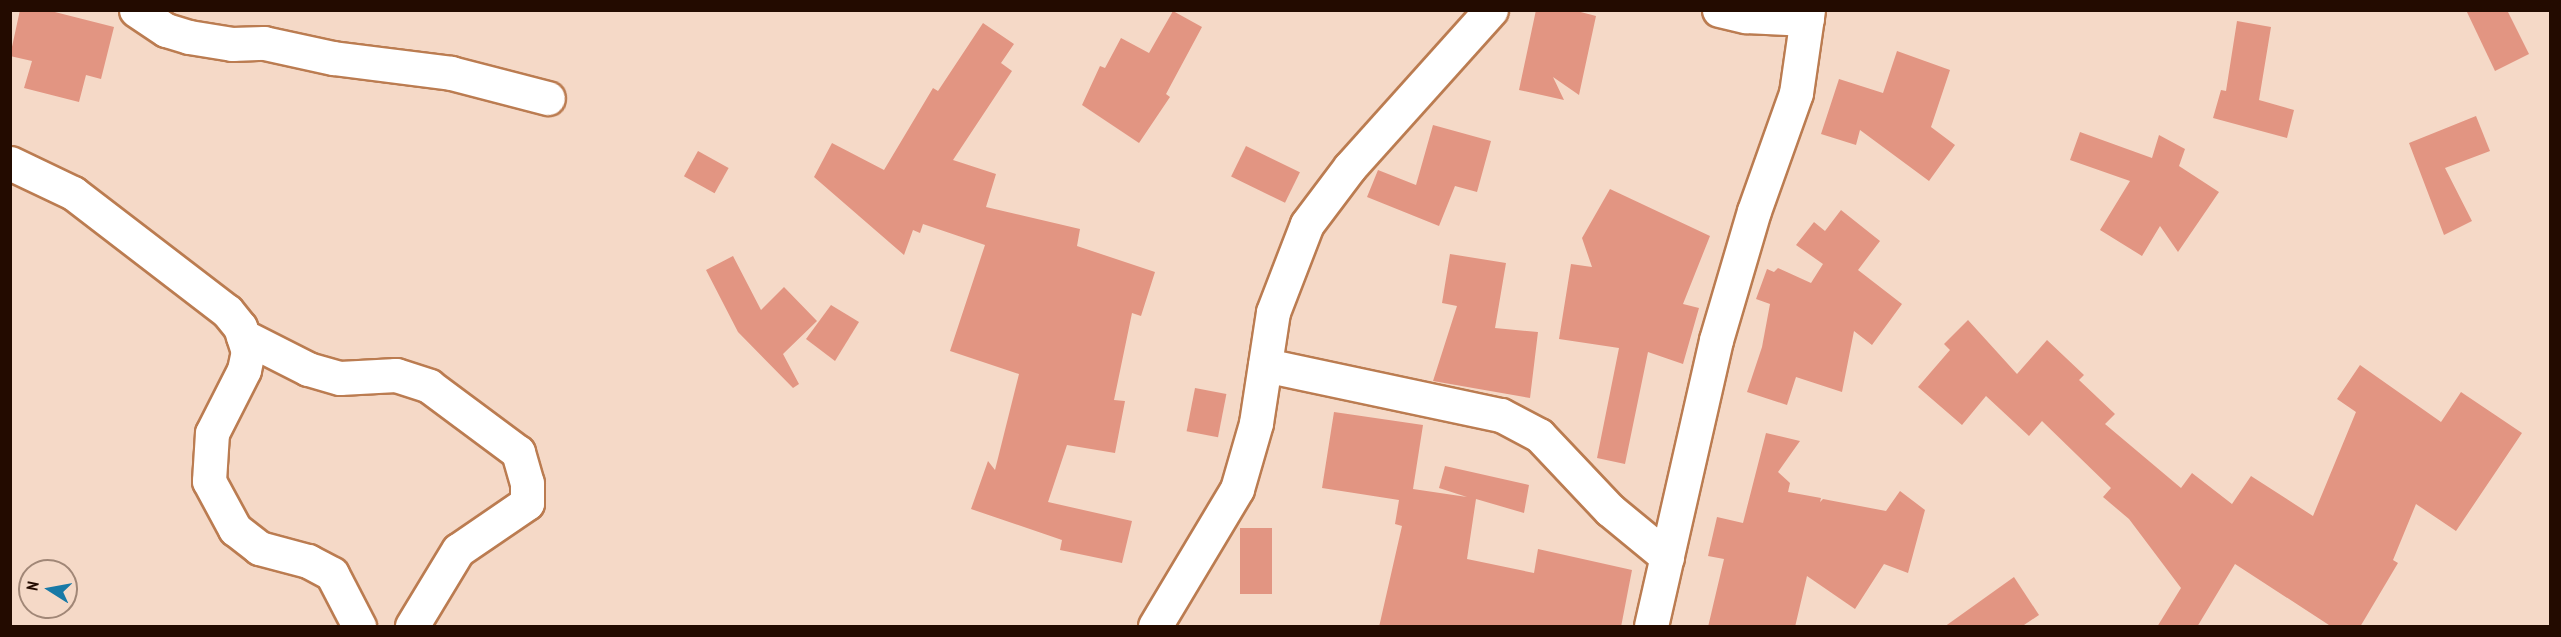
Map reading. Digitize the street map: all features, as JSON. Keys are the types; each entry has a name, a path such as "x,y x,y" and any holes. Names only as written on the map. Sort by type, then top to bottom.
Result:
{"street":[{"path":"136,10 166,30 189,37 232,44 264,43 333,58 451,73 548,98"},
{"path":"1155,627 1237,489 1256,423 1273,312 1307,224 1350,167 1491,10"},
{"path":"1651,627 1716,340 1754,211 1796,93 1807,15 1746,16 1719,10"},
{"path":"10,163 73,193 227,311 243,336 248,351 244,370 212,433 209,481 235,529 259,548 308,561 332,574 359,627"},
{"path":"243,336 278,356 329,375 396,375 429,386 518,452 527,483 527,503 458,550 412,627"},
{"path":"1265,365 1501,416 1539,435 1610,510 1667,557"}],"building":[{"path":"20,10 47,10 114,27 101,79 86,75 79,102 24,88 32,61 10,56"},
{"path":"1536,10 1573,10 1596,16 1579,95 1553,77 1564,100 1519,90"},
{"path":"2466,10 2507,10 2529,54 2495,71"},
{"path":"1173,11 1202,27 1166,94 1170,97 1139,143 1082,105 1100,66 1105,68 1121,38 1149,53"},
{"path":"2237,21 2271,27 2259,100 2294,110 2287,138 2213,118 2221,90 2226,91"},
{"path":"983,23 1014,44 1001,63 1012,71 953,160 996,174 986,207 1080,229 1077,246 1155,272 1141,316 1132,313 1114,400 1125,401 1115,453 1067,445 1048,502 1132,521 1122,563 1060,550 1062,540 971,509 988,461 995,470 1019,374 950,351 985,245 923,224 920,233 913,230 904,255 814,177 832,143 884,170 933,88 938,91"},
{"path":"1897,51 1950,70 1931,127 1955,145 1929,181 1860,130 1856,145 1821,134 1839,79 1883,93"},
{"path":"2476,116 2490,151 2445,168 2472,221 2444,235 2409,143"},
{"path":"1433,125 1491,141 1477,192 1455,186 1439,226 1367,197 1378,170 1416,185"},
{"path":"2080,132 2152,158 2159,135 2185,149 2179,166 2219,192 2178,252 2160,226 2142,256 2100,230 2130,181 2070,160"},
{"path":"1246,146 1300,172 1285,203 1231,177"},
{"path":"698,151 729,168 715,193 684,176"},
{"path":"1610,189 1710,236 1683,304 1699,308 1683,364 1648,352 1625,464 1597,458 1619,348 1559,339 1571,264 1592,267 1582,238"},
{"path":"1841,210 1880,241 1858,270 1902,304 1872,345 1854,331 1842,392 1796,377 1787,405 1747,392 1762,347 1770,304 1756,299 1767,269 1774,272 1778,268 1811,283 1823,264 1796,245 1814,222 1825,231"},
{"path":"1450,254 1506,263 1495,328 1538,332 1530,398 1433,381 1457,306 1442,303"},
{"path":"733,256 761,310 784,287 817,321 783,354 799,384 793,388 738,332 706,270"},
{"path":"831,305 859,322 835,361 806,339"},
{"path":"1968,320 2017,374 2047,340 2084,375 2079,380 2115,414 2105,424 2181,488 2192,473 2232,504 2251,476 2313,516 2356,412 2337,399 2360,365 2441,422 2461,392 2522,433 2456,531 2416,504 2393,560 2398,563 2360,627 2332,627 2235,564 2197,627 2157,627 2181,588 2129,519 2103,497 2111,488 2042,421 2029,436 1986,396 1962,425 1918,387 1950,350 1944,344"},
{"path":"1195,388 1226,394 1218,437 1187,431"},
{"path":"1334,412 1423,425 1413,489 1467,497 1439,488 1445,466 1529,485 1524,513 1476,499 1467,559 1534,573 1538,549 1632,570 1621,627 1379,627 1402,526 1395,524 1399,500 1322,488"},
{"path":"1766,433 1800,441 1778,472 1790,483 1788,492 1821,498 1820,502 1823,499 1886,511 1900,491 1925,510 1908,573 1884,564 1855,609 1807,576 1795,627 1708,627 1724,559 1708,556 1717,517 1743,523"},
{"path":"1240,528 1272,528 1272,594 1240,594"},
{"path":"2014,577 2039,615 2021,627 1944,627"}]}
